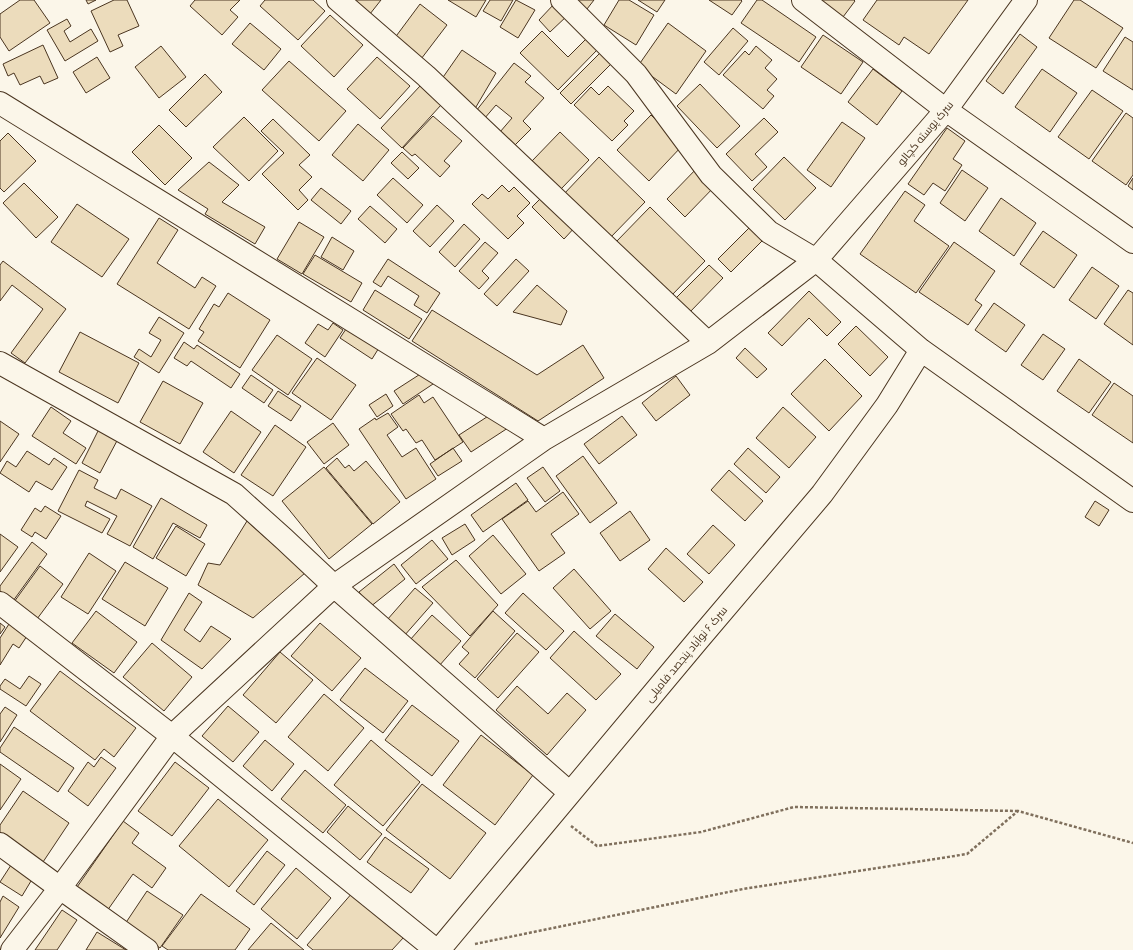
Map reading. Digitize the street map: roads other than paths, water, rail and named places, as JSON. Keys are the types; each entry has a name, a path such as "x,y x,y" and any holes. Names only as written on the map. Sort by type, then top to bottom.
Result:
{"street":[{"path":"338,0 426,76 708,343"},
{"path":"562,0 636,74 711,175 769,232 816,260 921,350 1133,501"},
{"path":"803,0 946,110 1133,242"},
{"name":"سرک پوسته کچالو","path":"12,950 60,888 172,736 334,586 544,439 708,343 816,260 946,110 1026,0"},
{"path":"0,102 544,439"},
{"name":"سرک ۶ نوآباد پنجصد فامیلی","path":"438,950 822,494 886,405 921,350"},
{"path":"0,363 234,494 284,538 334,586 570,793"},
{"path":"0,603 172,736 438,950"},
{"path":"0,844 147,950"}]}
